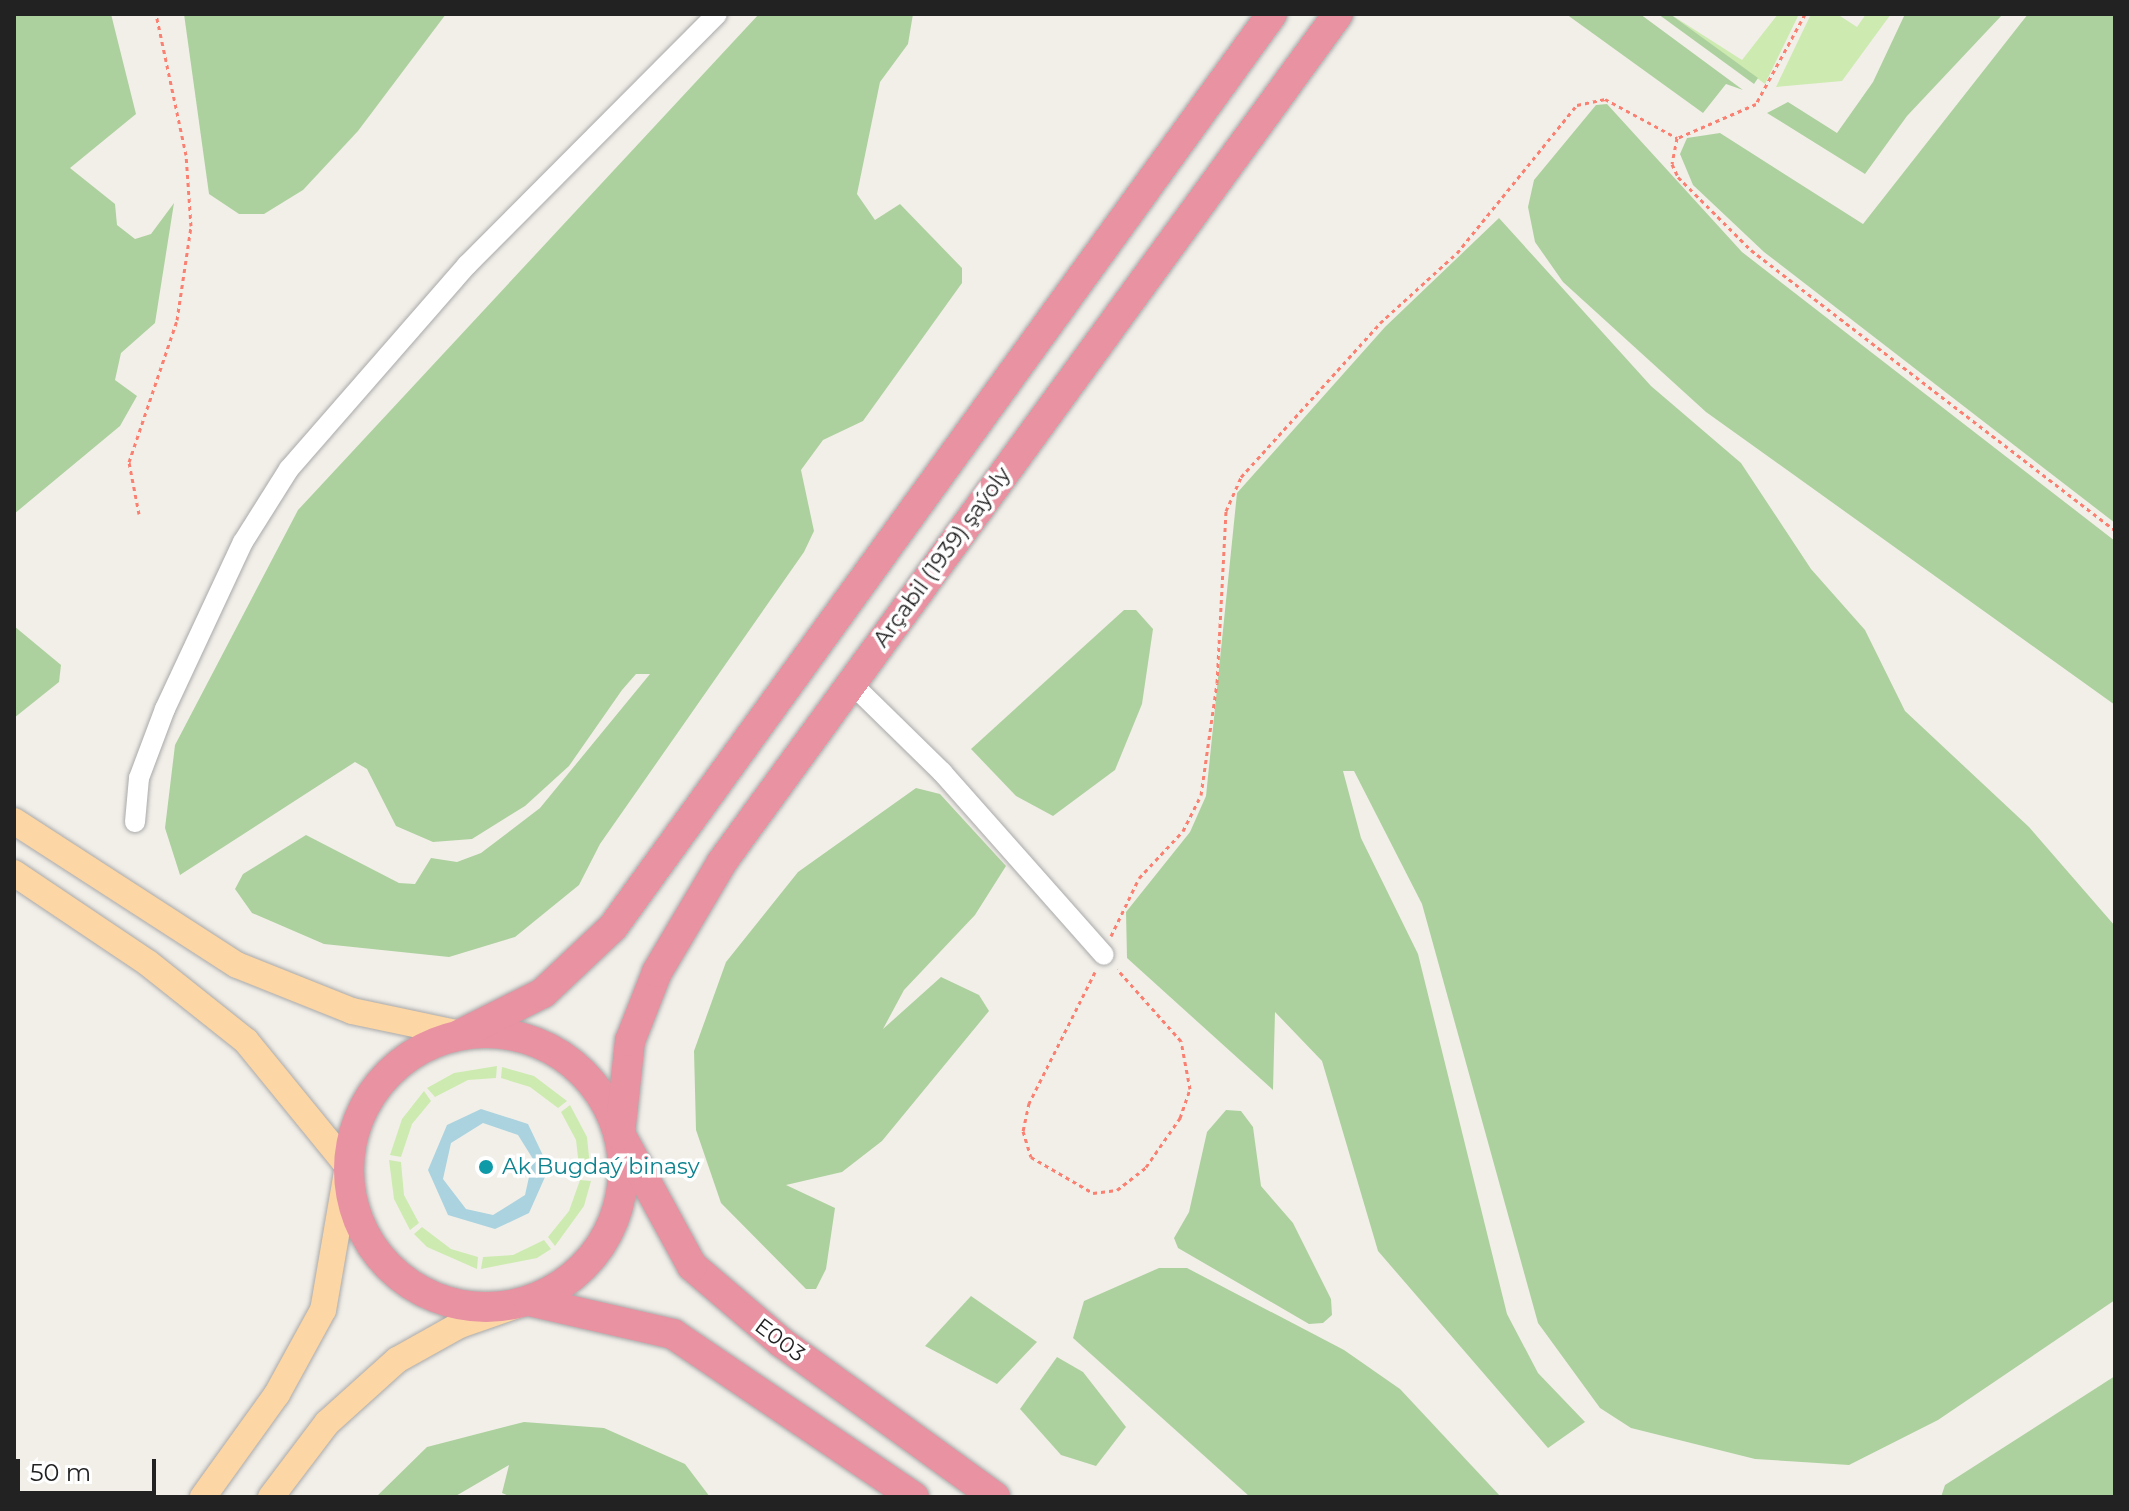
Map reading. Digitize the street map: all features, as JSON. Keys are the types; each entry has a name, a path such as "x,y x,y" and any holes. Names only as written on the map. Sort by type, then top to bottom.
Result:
{"highway":[{"path":"461,1034 502,1033 542,1043 585,1075 620,1134 624,1176 603,1241 566,1283 529,1301 485,1308 442,1301 403,1281 373,1249 354,1210 348,1166 354,1129 394,1067 543,993 613,927 1272,14"},
{"name":"Arçabil (1939) şaýoly","path":"620,1134 630,1041 657,972 722,862 1338,14"},
{"name":"E003","path":"620,1134 663,1224 708,1284 995,1497"},
{"path":"529,1301 625,1318 699,1347 914,1497"}],"main road":[{"path":"14,821 237,965 352,1011 461,1034"},
{"path":"14,873 148,963 246,1041 348,1166 323,1310 277,1394 203,1497"},
{"path":"271,1497 327,1423 397,1360 460,1325 529,1301"}],"lane":[{"path":"135,822 139,778 165,709 243,542 289,469 467,265 717,14"},
{"path":"850,682 942,772 1104,955"}],"path":[{"path":"139,514 129,462 177,320 191,226 186,155 156,14"},
{"path":"1677,138 1756,104 1805,14"},
{"path":"1104,955 1181,1041 1190,1089 1180,1118 1146,1167 1117,1190 1093,1193 1031,1157 1023,1131 1029,1103 1139,878 1183,831 1201,795 1217,683 1226,511 1241,477 1380,323 1457,253 1577,105 1605,99 1677,138"},
{"path":"1677,138 1672,164 1678,177 1751,250 2115,530"}],"green space":[{"path":"14,14 111,14 136,114 70,168 115,204 117,225 135,239 151,234 174,203 155,323 121,353 115,380 137,396 120,426 14,514"},
{"path":"184,14 446,14 358,131 303,190 264,214 239,214 209,194"},
{"path":"759,14 913,14 908,44 880,82 857,194 875,220 900,204 962,268 962,283 863,421 823,440 801,470 814,531 804,552 600,844 579,885 515,937 449,957 324,944 252,913 235,889 243,874 306,835 399,883 415,884 431,858 457,862 481,853 540,808 650,674 636,674 569,766 525,806 472,839 433,842 396,826 367,769 355,762 180,875 165,828 175,745 298,510"},
{"path":"1566,14 1640,14 1743,90 1726,84 1703,113"},
{"path":"1658,14 1670,14 1758,78 1754,84"},
{"path":"1670,14 1742,60 1778,14 1799,14 1765,84"},
{"path":"1811,14 1837,14 1857,27 1866,14 1891,14 1842,81 1776,87"},
{"path":"1905,14 2003,14 1907,116 1865,174 1767,113 1788,102 1837,133 1873,82"},
{"path":"2028,14 2115,14 2115,523 1764,252 1693,185 1680,154 1687,138 1720,133 1863,224"},
{"path":"1607,104 1742,252 2115,541 2115,705 1706,412 1563,282 1535,242 1528,207 1534,180 1596,105"},
{"path":"1499,218 1651,386 1741,463 1811,569 1865,630 1905,711 2029,827 2115,926 2115,1300 1938,1420 1849,1465 1755,1459 1631,1428 1600,1408 1538,1323 1422,904 1354,771 1343,771 1361,838 1418,954 1507,1314 1538,1373 1585,1422 1548,1448 1378,1251 1322,1061 1275,1012 1273,1090 1127,958 1126,912 1190,832 1206,796 1237,493 1385,327"},
{"path":"1124,610 1136,610 1153,629 1142,704 1115,770 1053,816 1016,796 971,749"},
{"path":"14,626 61,665 59,682 14,718"},
{"path":"916,788 940,794 1006,866 975,915 904,990 883,1029 941,977 979,995 989,1011 882,1141 842,1172 786,1185 835,1208 826,1269 816,1289 806,1289 721,1203 696,1130 694,1051 726,962 798,872"},
{"path":"497,1066 496,1078 468,1080 435,1097 427,1088 454,1073"},
{"path":"502,1067 534,1076 567,1101 558,1108 530,1087 501,1078"},
{"path":"424,1091 431,1101 412,1124 401,1157 390,1155 402,1119"},
{"path":"570,1105 587,1137 591,1176 580,1175 576,1140 561,1112"},
{"path":"1226,1110 1241,1111 1253,1127 1261,1186 1293,1223 1331,1299 1332,1315 1323,1323 1309,1324 1178,1248 1174,1238 1189,1212 1207,1132"},
{"path":"389,1160 401,1162 404,1195 419,1223 410,1230 394,1199"},
{"path":"580,1180 591,1181 584,1206 555,1246 548,1237 569,1211"},
{"path":"422,1227 451,1249 478,1257 477,1269 427,1247 414,1234"},
{"path":"544,1240 551,1249 537,1258 481,1269 483,1257 513,1255"},
{"path":"1159,1268 1187,1268 1344,1350 1400,1389 1501,1497 1250,1497 1073,1338 1084,1301"},
{"path":"971,1296 1037,1342 997,1384 925,1346"},
{"path":"1057,1357 1083,1372 1126,1427 1096,1466 1061,1455 1020,1409"},
{"path":"2115,1376 2115,1497 1941,1497 1945,1485"},
{"path":"524,1422 604,1428 685,1464 710,1497 511,1497 502,1493 509,1465 454,1497 376,1497 427,1447"}],"water":[{"path":"481,1109 528,1124 549,1168 529,1213 495,1229 448,1215 428,1170 447,1125","holes":["483,1123 518,1135 533,1159 525,1195 493,1215 466,1209 443,1179 451,1143"]}],"place":[{"name":"Ak Bugdaý binasy","path":"486,1167"}]}
